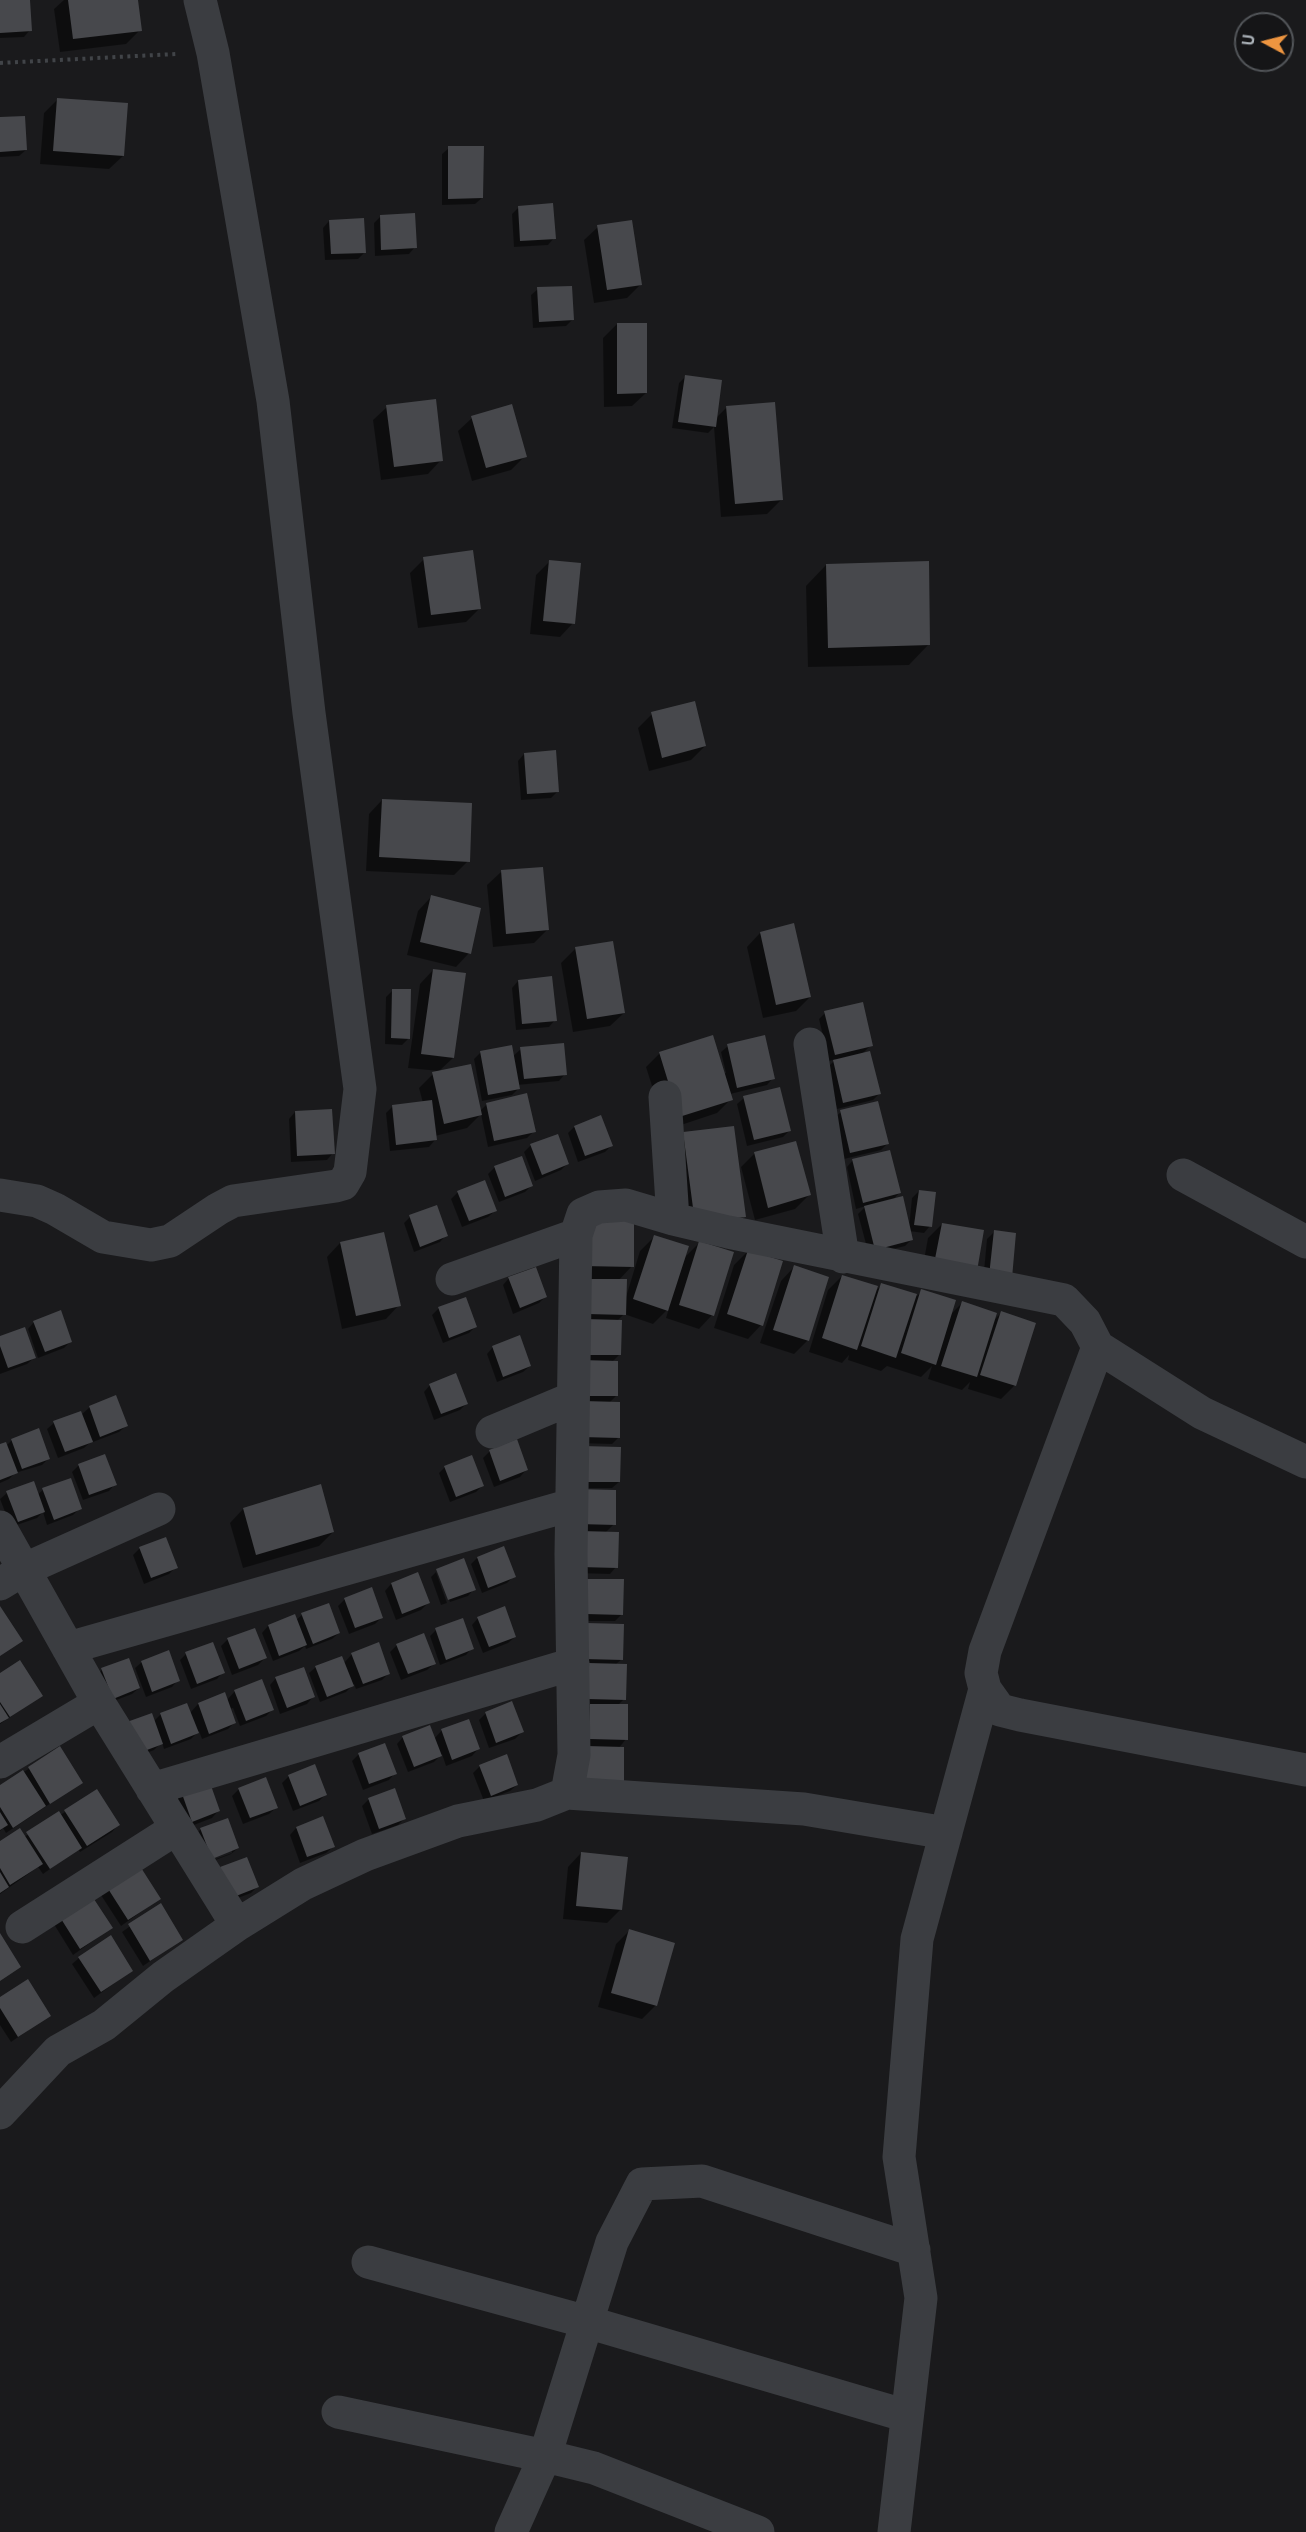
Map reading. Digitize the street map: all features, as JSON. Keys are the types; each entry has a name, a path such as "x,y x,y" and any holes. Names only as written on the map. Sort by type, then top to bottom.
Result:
{"street":[{"path":"0,1195 37,1201 104,1237 151,1245 170,1241 233,1201 336,1186 343,1184 350,1172 360,1089 309,713 273,401 213,53 200,0"},
{"path":"810,1044 843,1257"},
{"path":"665,1097 673,1220"},
{"path":"1183,1175 1306,1242"},
{"path":"567,1793 574,1755 571,1505 576,1234 582,1214 599,1207 626,1205 673,1220 843,1257 1064,1300 1085,1322 1098,1347 1202,1413 1306,1462"},
{"path":"452,1279 576,1234"},
{"path":"1098,1347 985,1651 981,1672 985,1689 1000,1710 1010,1713 1306,1770"},
{"path":"492,1432 573,1398"},
{"path":"68,1648 571,1505"},
{"path":"12,1577 159,1509"},
{"path":"0,1527 12,1577 68,1648 99,1703 237,1925"},
{"path":"152,1789 573,1664"},
{"path":"894,2532 921,2298 899,2157 917,1940 985,1689"},
{"path":"0,1762 99,1703"},
{"path":"0,2113 58,2051 104,2025 163,1977 237,1925 303,1884 365,1855 458,1821 537,1805 567,1793 804,1809 946,1833"},
{"path":"22,1927 177,1828"},
{"path":"511,2532 545,2456 612,2242 642,2184 702,2181 914,2250"},
{"path":"368,2262 587,2322 907,2416"},
{"path":"338,2412 594,2468 758,2532"}],"path":[{"path":"0,63 213,53"}],"building":[{"path":"0,0 30,0 32,31 0,33"},
{"path":"68,0 138,0 142,31 73,39"},
{"path":"57,98 128,103 124,156 53,151"},
{"path":"25,116 27,150 0,152 0,117"},
{"path":"448,146 484,146 483,198 448,199"},
{"path":"553,203 556,239 520,241 518,206"},
{"path":"415,213 417,248 381,250 380,215"},
{"path":"364,218 366,253 331,254 329,220"},
{"path":"632,220 642,285 607,290 597,225"},
{"path":"572,286 574,320 539,322 537,287"},
{"path":"617,323 647,323 647,393 617,394"},
{"path":"685,375 722,380 716,427 678,422"},
{"path":"436,399 443,461 394,467 386,405"},
{"path":"775,402 783,500 735,504 726,406"},
{"path":"512,404 527,457 486,468 471,416"},
{"path":"473,550 481,609 431,615 423,557"},
{"path":"549,560 581,563 575,624 543,621"},
{"path":"929,561 930,645 828,648 826,564"},
{"path":"695,701 706,746 662,758 651,712"},
{"path":"556,750 559,792 527,794 524,753"},
{"path":"382,799 472,803 470,862 379,857"},
{"path":"543,867 549,930 506,934 501,870"},
{"path":"431,895 481,908 471,954 420,942"},
{"path":"794,923 811,997 776,1005 760,932"},
{"path":"613,941 625,1013 587,1019 575,947"},
{"path":"433,969 466,973 454,1058 421,1054"},
{"path":"552,976 557,1021 522,1024 518,980"},
{"path":"392,989 411,989 410,1039 391,1038"},
{"path":"863,1002 873,1046 835,1055 824,1011"},
{"path":"713,1035 733,1100 679,1117 659,1052"},
{"path":"765,1035 775,1079 737,1088 727,1044"},
{"path":"564,1043 567,1075 524,1079 520,1047"},
{"path":"512,1045 520,1089 488,1095 480,1051"},
{"path":"870,1051 881,1094 843,1103 833,1060"},
{"path":"471,1064 482,1115 444,1124 432,1072"},
{"path":"780,1087 791,1131 754,1140 743,1096"},
{"path":"527,1093 536,1132 494,1141 486,1103"},
{"path":"432,1100 437,1140 396,1145 392,1105"},
{"path":"878,1101 889,1144 850,1153 840,1110"},
{"path":"332,1109 335,1154 297,1156 295,1111"},
{"path":"601,1115 613,1146 585,1156 574,1126"},
{"path":"734,1126 746,1217 695,1223 683,1132"},
{"path":"558,1134 569,1164 542,1175 530,1144"},
{"path":"796,1141 811,1195 768,1208 754,1152"},
{"path":"890,1150 901,1193 863,1203 852,1159"},
{"path":"522,1156 533,1186 505,1197 494,1166"},
{"path":"485,1180 497,1211 469,1221 457,1191"},
{"path":"919,1190 936,1192 932,1227 914,1225"},
{"path":"903,1196 913,1240 875,1250 864,1206"},
{"path":"437,1205 448,1236 420,1247 409,1215"},
{"path":"584,1221 634,1221 634,1267 583,1266"},
{"path":"942,1223 984,1230 976,1277 933,1269"},
{"path":"994,1230 1016,1233 1012,1278 989,1276"},
{"path":"384,1232 401,1306 356,1316 340,1242"},
{"path":"654,1235 689,1246 668,1311 633,1299"},
{"path":"699,1241 734,1252 714,1316 679,1305"},
{"path":"748,1250 783,1261 763,1326 727,1314"},
{"path":"794,1265 829,1277 809,1341 773,1330"},
{"path":"536,1267 547,1297 520,1308 508,1277"},
{"path":"842,1275 878,1286 857,1350 822,1338"},
{"path":"588,1279 627,1279 626,1315 588,1314"},
{"path":"881,1283 917,1294 896,1358 861,1346"},
{"path":"921,1289 956,1300 936,1365 901,1353"},
{"path":"466,1297 477,1327 449,1338 438,1307"},
{"path":"962,1301 997,1313 977,1377 941,1366"},
{"path":"61,1310 72,1342 45,1352 33,1321"},
{"path":"1001,1311 1036,1323 1016,1386 980,1375"},
{"path":"584,1319 622,1320 621,1355 583,1355"},
{"path":"25,1327 36,1358 8,1368 0,1346 0,1336"},
{"path":"520,1335 531,1366 503,1377 492,1346"},
{"path":"580,1360 618,1361 618,1396 580,1396"},
{"path":"456,1373 468,1404 441,1414 429,1384"},
{"path":"116,1395 128,1426 100,1437 89,1406"},
{"path":"583,1401 620,1402 620,1438 582,1437"},
{"path":"81,1411 93,1442 65,1452 53,1421"},
{"path":"39,1428 50,1459 22,1469 11,1439"},
{"path":"517,1439 528,1470 500,1481 489,1450"},
{"path":"6,1442 18,1473 0,1480 0,1444"},
{"path":"582,1446 621,1447 620,1482 582,1482"},
{"path":"105,1454 117,1485 89,1495 78,1464"},
{"path":"472,1455 484,1486 456,1497 444,1466"},
{"path":"71,1478 82,1509 54,1520 42,1488"},
{"path":"34,1481 45,1512 18,1522 6,1491"},
{"path":"321,1484 334,1532 256,1555 243,1508"},
{"path":"578,1489 616,1490 616,1525 578,1524"},
{"path":"580,1531 619,1532 618,1568 580,1567"},
{"path":"166,1537 178,1568 151,1578 139,1547"},
{"path":"504,1546 516,1577 488,1588 477,1557"},
{"path":"464,1558 476,1590 448,1600 436,1569"},
{"path":"418,1572 430,1603 402,1614 391,1583"},
{"path":"586,1579 624,1579 623,1615 586,1614"},
{"path":"372,1587 383,1618 355,1628 344,1598"},
{"path":"329,1603 340,1633 313,1644 301,1613"},
{"path":"0,1606 23,1641 0,1656"},
{"path":"505,1606 516,1637 489,1647 477,1617"},
{"path":"295,1614 307,1645 279,1656 268,1625"},
{"path":"463,1618 474,1649 446,1660 435,1628"},
{"path":"586,1623 624,1624 623,1660 585,1659"},
{"path":"255,1628 267,1658 239,1669 227,1638"},
{"path":"424,1633 436,1664 408,1674 396,1644"},
{"path":"213,1642 225,1673 197,1684 185,1652"},
{"path":"379,1642 390,1674 363,1684 351,1653"},
{"path":"169,1650 180,1681 152,1692 141,1661"},
{"path":"342,1656 354,1686 327,1697 315,1666"},
{"path":"129,1658 140,1688 113,1699 101,1668"},
{"path":"20,1660 43,1696 10,1717 0,1702 0,1673"},
{"path":"588,1663 627,1664 626,1700 588,1699"},
{"path":"304,1667 315,1697 287,1708 275,1677"},
{"path":"262,1679 274,1710 246,1721 234,1690"},
{"path":"225,1692 236,1723 209,1734 198,1703"},
{"path":"512,1701 524,1732 496,1743 485,1712"},
{"path":"187,1703 199,1733 171,1744 160,1713"},
{"path":"0,1704 9,1718 0,1723"},
{"path":"590,1704 628,1704 628,1740 590,1739"},
{"path":"152,1713 163,1744 136,1754 124,1723"},
{"path":"469,1719 480,1749 452,1760 441,1729"},
{"path":"430,1725 442,1756 414,1767 402,1736"},
{"path":"385,1743 397,1774 369,1784 358,1753"},
{"path":"60,1746 83,1783 50,1804 28,1767"},
{"path":"586,1746 624,1747 624,1783 586,1782"},
{"path":"507,1754 518,1785 491,1796 479,1765"},
{"path":"315,1764 327,1795 300,1806 288,1775"},
{"path":"23,1770 46,1806 13,1828 0,1807 0,1785"},
{"path":"266,1777 278,1808 250,1818 238,1788"},
{"path":"209,1780 220,1811 192,1822 181,1791"},
{"path":"395,1788 406,1819 379,1829 368,1798"},
{"path":"97,1789 120,1825 87,1846 64,1810"},
{"path":"59,1811 82,1848 50,1869 26,1832"},
{"path":"0,1812 8,1825 0,1830"},
{"path":"323,1816 335,1847 307,1857 296,1827"},
{"path":"228,1818 239,1848 212,1859 200,1828"},
{"path":"20,1828 43,1864 10,1885 0,1868 0,1841"},
{"path":"581,1852 628,1857 622,1910 576,1906"},
{"path":"247,1857 259,1887 231,1898 220,1867"},
{"path":"138,1863 161,1899 128,1920 105,1884"},
{"path":"0,1872 9,1887 0,1893"},
{"path":"90,1893 113,1928 80,1949 58,1914"},
{"path":"161,1903 183,1940 150,1961 128,1924"},
{"path":"629,1929 675,1943 657,2006 611,1993"},
{"path":"0,1933 21,1967 0,1981"},
{"path":"111,1935 133,1971 101,1992 78,1957"},
{"path":"28,1979 51,2016 18,2037 0,2008 0,1997"}]}
